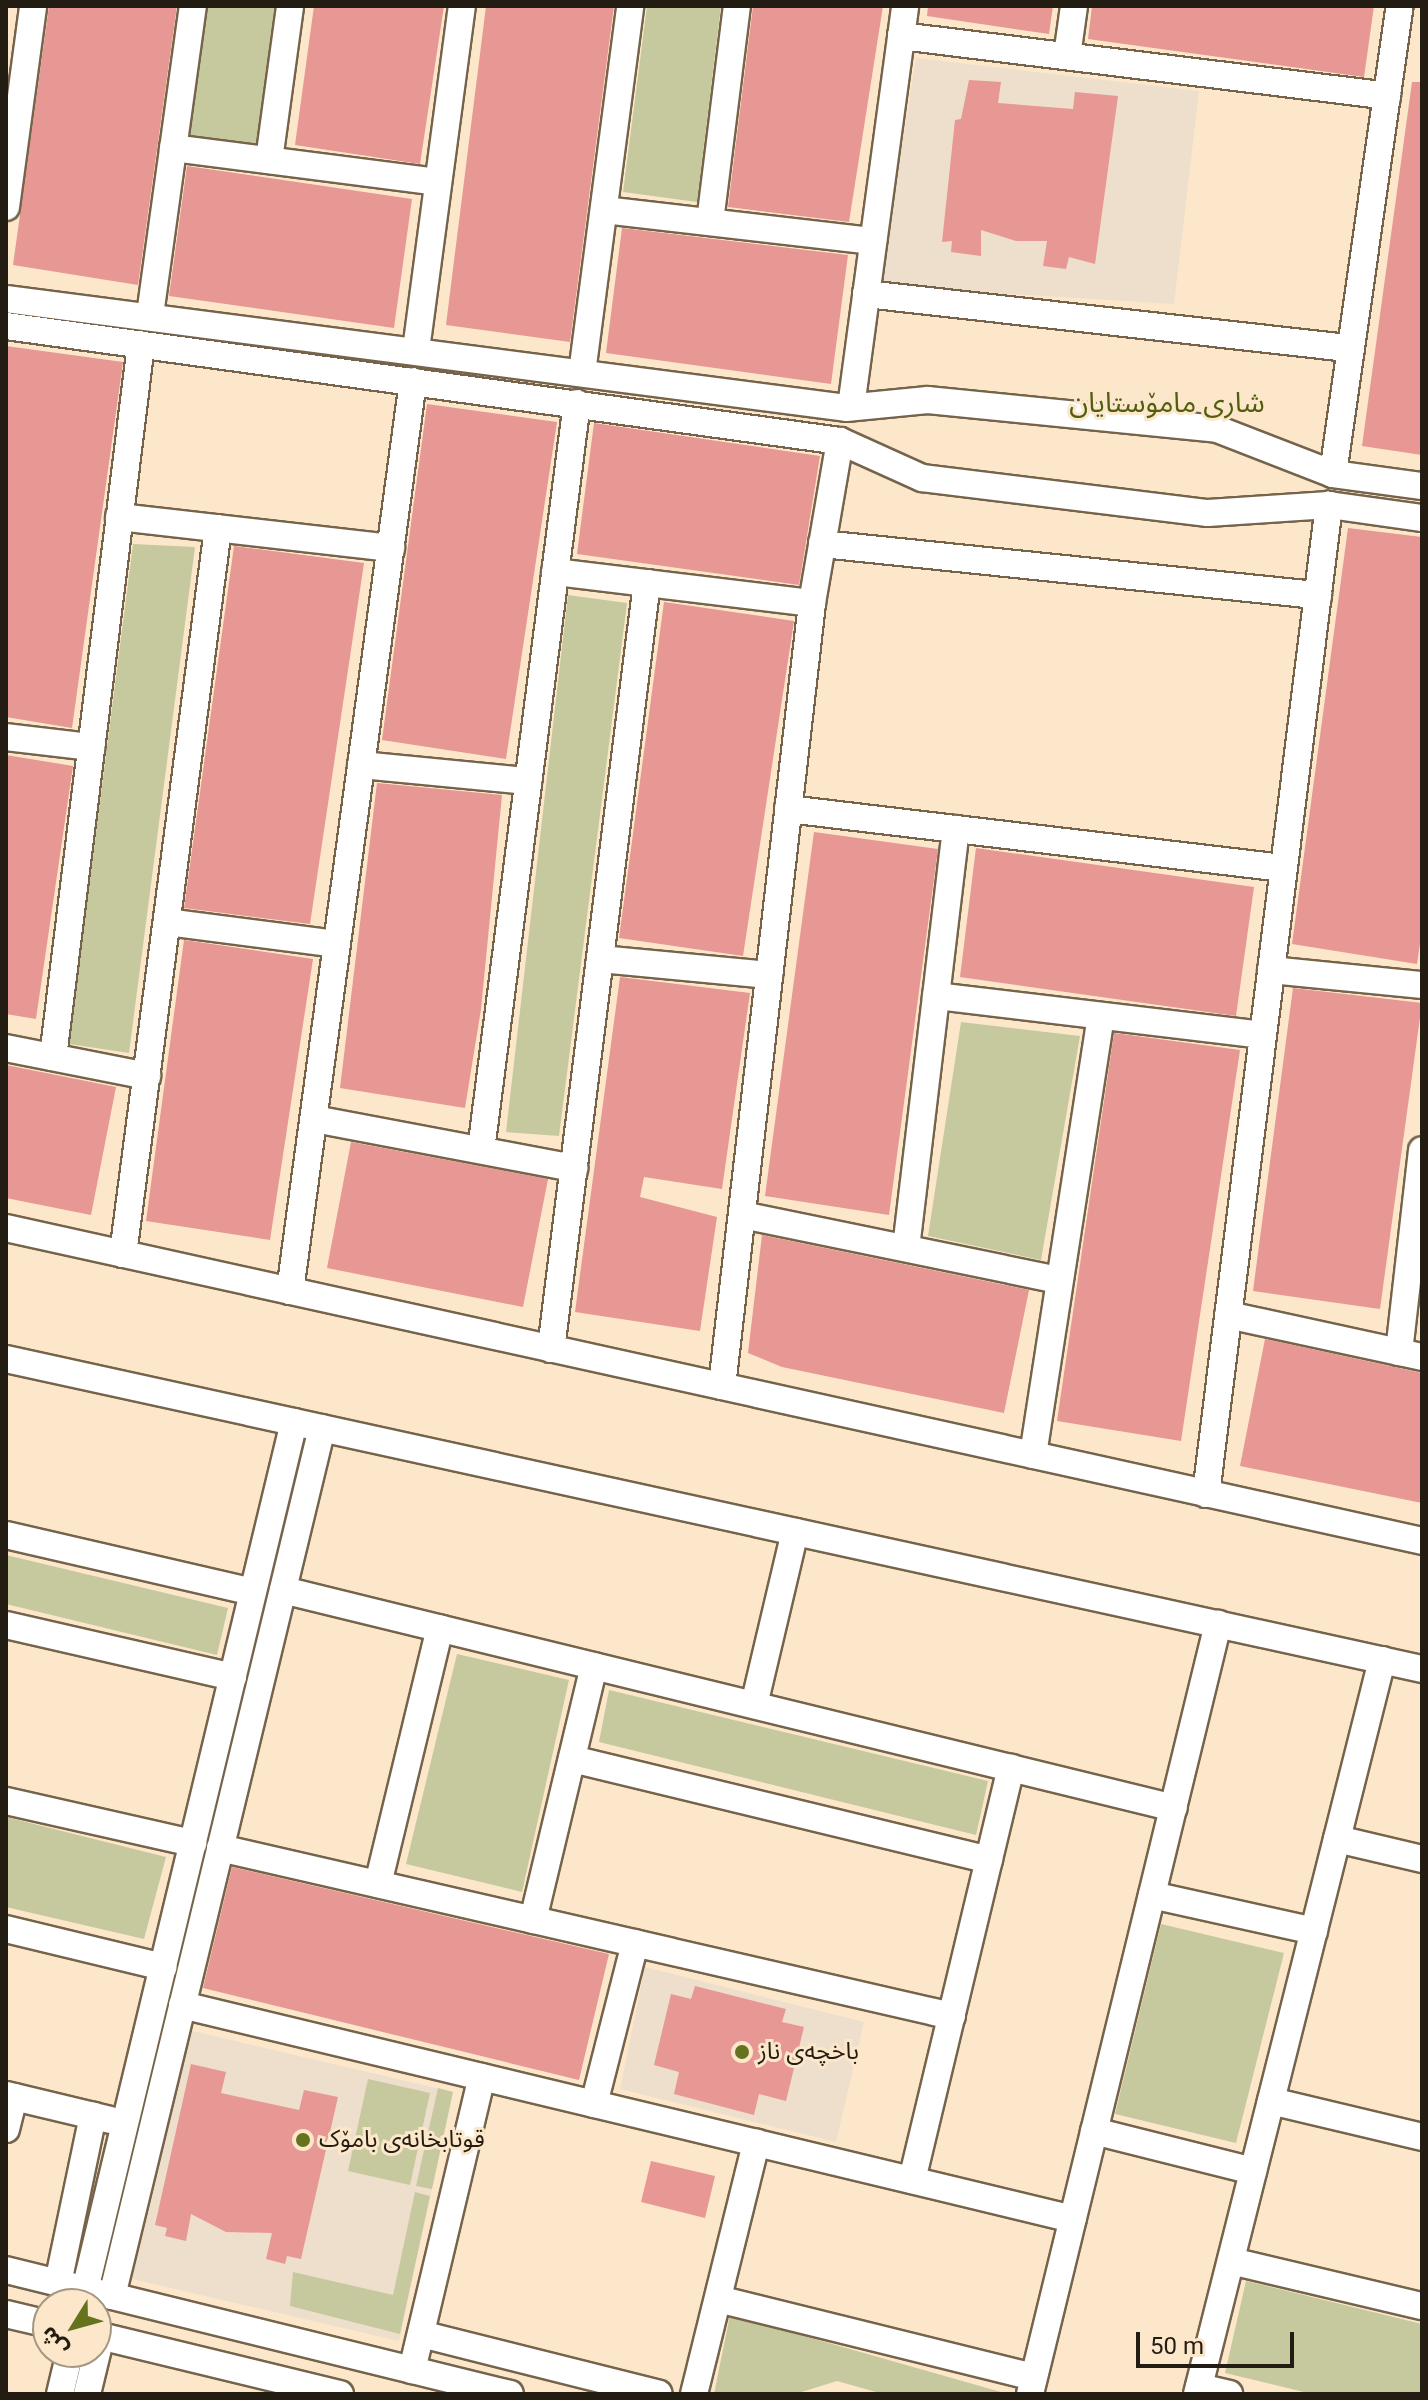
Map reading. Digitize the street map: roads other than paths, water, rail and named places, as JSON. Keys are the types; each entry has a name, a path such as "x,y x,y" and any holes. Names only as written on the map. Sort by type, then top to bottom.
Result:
{"street":[{"path":"6,207 33,6"},
{"path":"150,315 193,6"},
{"path":"269,160 290,6"},
{"path":"416,350 462,6"},
{"path":"582,373 630,6"},
{"path":"710,222 737,6"},
{"path":"851,407 905,6"},
{"path":"1067,56 1074,6"},
{"path":"1333,474 1387,96 1407,11"},
{"path":"901,36 1387,96"},
{"path":"173,148 438,182"},
{"path":"604,210 873,241"},
{"path":"866,294 1351,348"},
{"path":"6,299 851,407 928,400 1217,429 1333,474 1412,485 1410,516 1329,505 1208,513 922,478 840,441 6,326"},
{"path":"53,1057 141,344"},
{"path":"493,392 496,361"},
{"path":"290,1291 413,381"},
{"path":"481,1150 577,403"},
{"path":"722,1386 812,603 840,441"},
{"path":"1206,1494 1329,505"},
{"path":"119,517 391,548"},
{"path":"123,1254 218,528"},
{"path":"822,544 1318,595"},
{"path":"555,572 812,603"},
{"path":"551,1349 647,583"},
{"path":"6,737 91,747"},
{"path":"361,765 528,781"},
{"path":"788,809 1284,868"},
{"path":"906,1248 956,829"},
{"path":"167,922 337,944"},
{"path":"600,959 769,975"},
{"path":"1271,970 1422,985"},
{"path":"936,996 1263,1035"},
{"path":"1033,1455 1101,1016"},
{"path":"6,1048 147,1076"},
{"path":"314,1119 574,1168"},
{"path":"1228,1315 1410,1355 1422,1150"},
{"path":"742,1215 1059,1280"},
{"path":"6,1228 1422,1541"},
{"path":"6,1359 1422,1669"},
{"path":"85,2288 294,1422"},
{"path":"322,1428 112,2296 510,2394"},
{"path":"754,1705 795,1532"},
{"path":"6,1535 253,1592"},
{"path":"262,1557 289,1564"},
{"path":"283,1590 1174,1808"},
{"path":"718,2299 1032,2385 1218,1624"},
{"path":"6,1625 233,1677"},
{"path":"378,1884 440,1628"},
{"path":"1229,2394 1198,2390 1382,1660"},
{"path":"533,1920 594,1666"},
{"path":"216,1747 244,1753"},
{"path":"572,1759 989,1860"},
{"path":"912,2180 1011,1768"},
{"path":"6,1801 193,1843"},
{"path":"1337,1839 1422,1859"},
{"path":"220,1848 952,2016"},
{"path":"1152,1895 1314,1931"},
{"path":"6,1929 163,1967"},
{"path":"594,2104 635,1943"},
{"path":"182,2005 1073,2219"},
{"path":"412,2370 482,2077"},
{"path":"6,2129 10,2096 125,2123"},
{"path":"1271,2101 1422,2137"},
{"path":"58,2283 93,2116"},
{"path":"1094,2131 1253,2171"},
{"path":"694,2394 756,2143"},
{"path":"1231,2261 1422,2306"},
{"path":"6,2270 77,2288"},
{"path":"6,2314 32,2320"},
{"path":"421,2334 659,2394"},
{"path":"112,2340 258,2384 340,2394"},
{"path":"60,2394 66,2368"},
{"path":"87,2394 92,2368"}],"place":[{"name":"باخچەی ناز","path":"742,2052"},
{"name":"قوتابخانەی بامۆک","path":"303,2140"}],"district":[{"name":"شاری مامۆستایان","path":"1167,403"}]}
